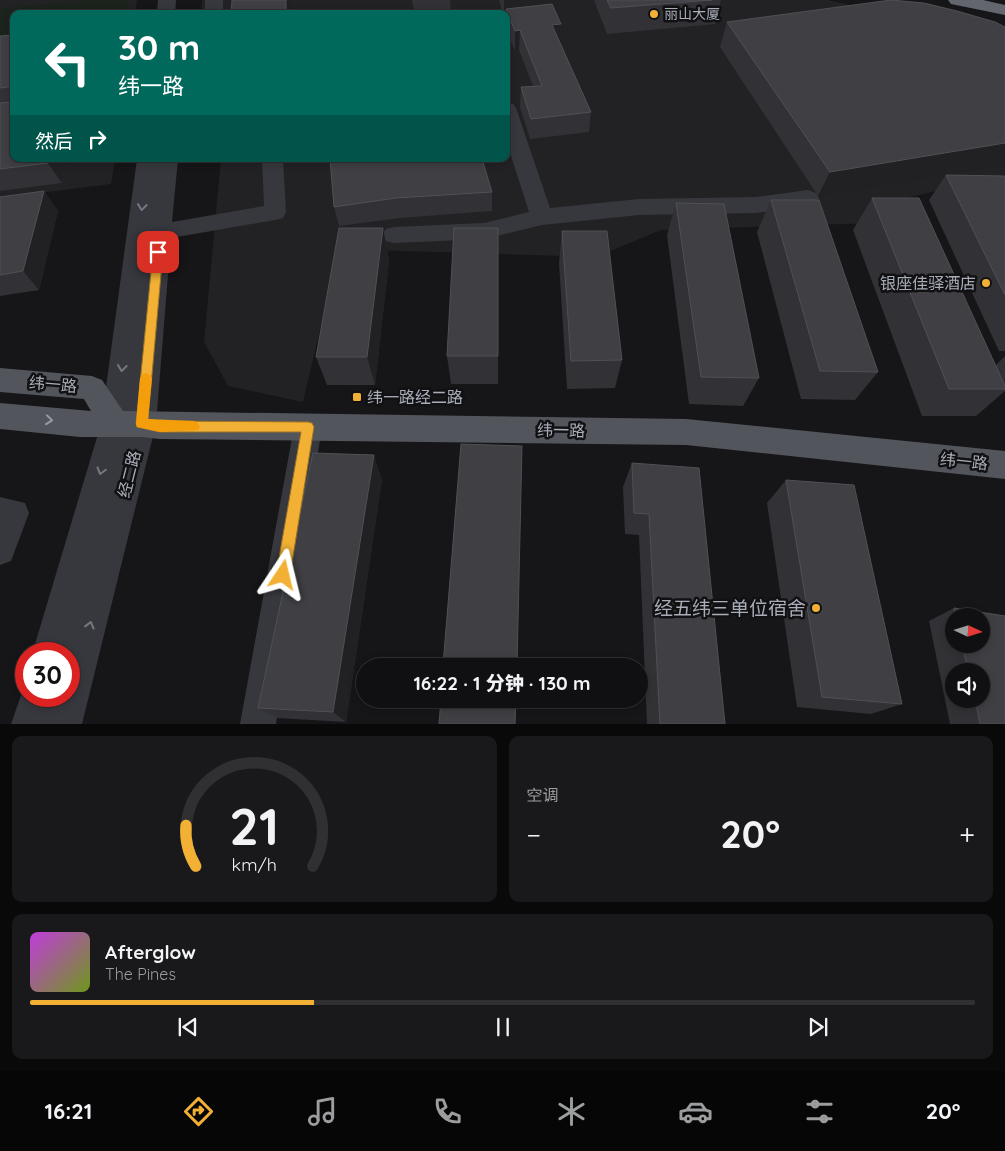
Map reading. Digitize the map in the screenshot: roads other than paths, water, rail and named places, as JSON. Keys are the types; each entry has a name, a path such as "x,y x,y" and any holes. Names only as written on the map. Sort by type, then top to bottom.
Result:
{"highway":[{"path":"957,0 1005,10"}],"main road":[{"name":"纬一路","path":"0,380 92,388 128,424"},
{"name":"纬一路","path":"0,416 80,424 160,426 686,432 1005,465"}],"street":[{"path":"394,235 484,231 542,217 510,120"},
{"name":"经二路","path":"53,642 128,424 148,162"},
{"name":"经二路","path":"64,724 128,424 160,232 167,162"},
{"path":"160,232 275,212 273,162"},
{"path":"258,724 308,427"},
{"path":"0,511 14,513 0,550"},
{"path":"29,724 34,707"}],"lane":[{"path":"542,217 639,207 756,205 808,198"}],"place":[{"name":"丽山大厦","path":"654,14"},
{"name":"银座佳驿酒店","path":"986,283"},
{"name":"纬一路经二路","path":"357,397"},
{"name":"经五纬三单位宿舍","path":"816,608"}]}
